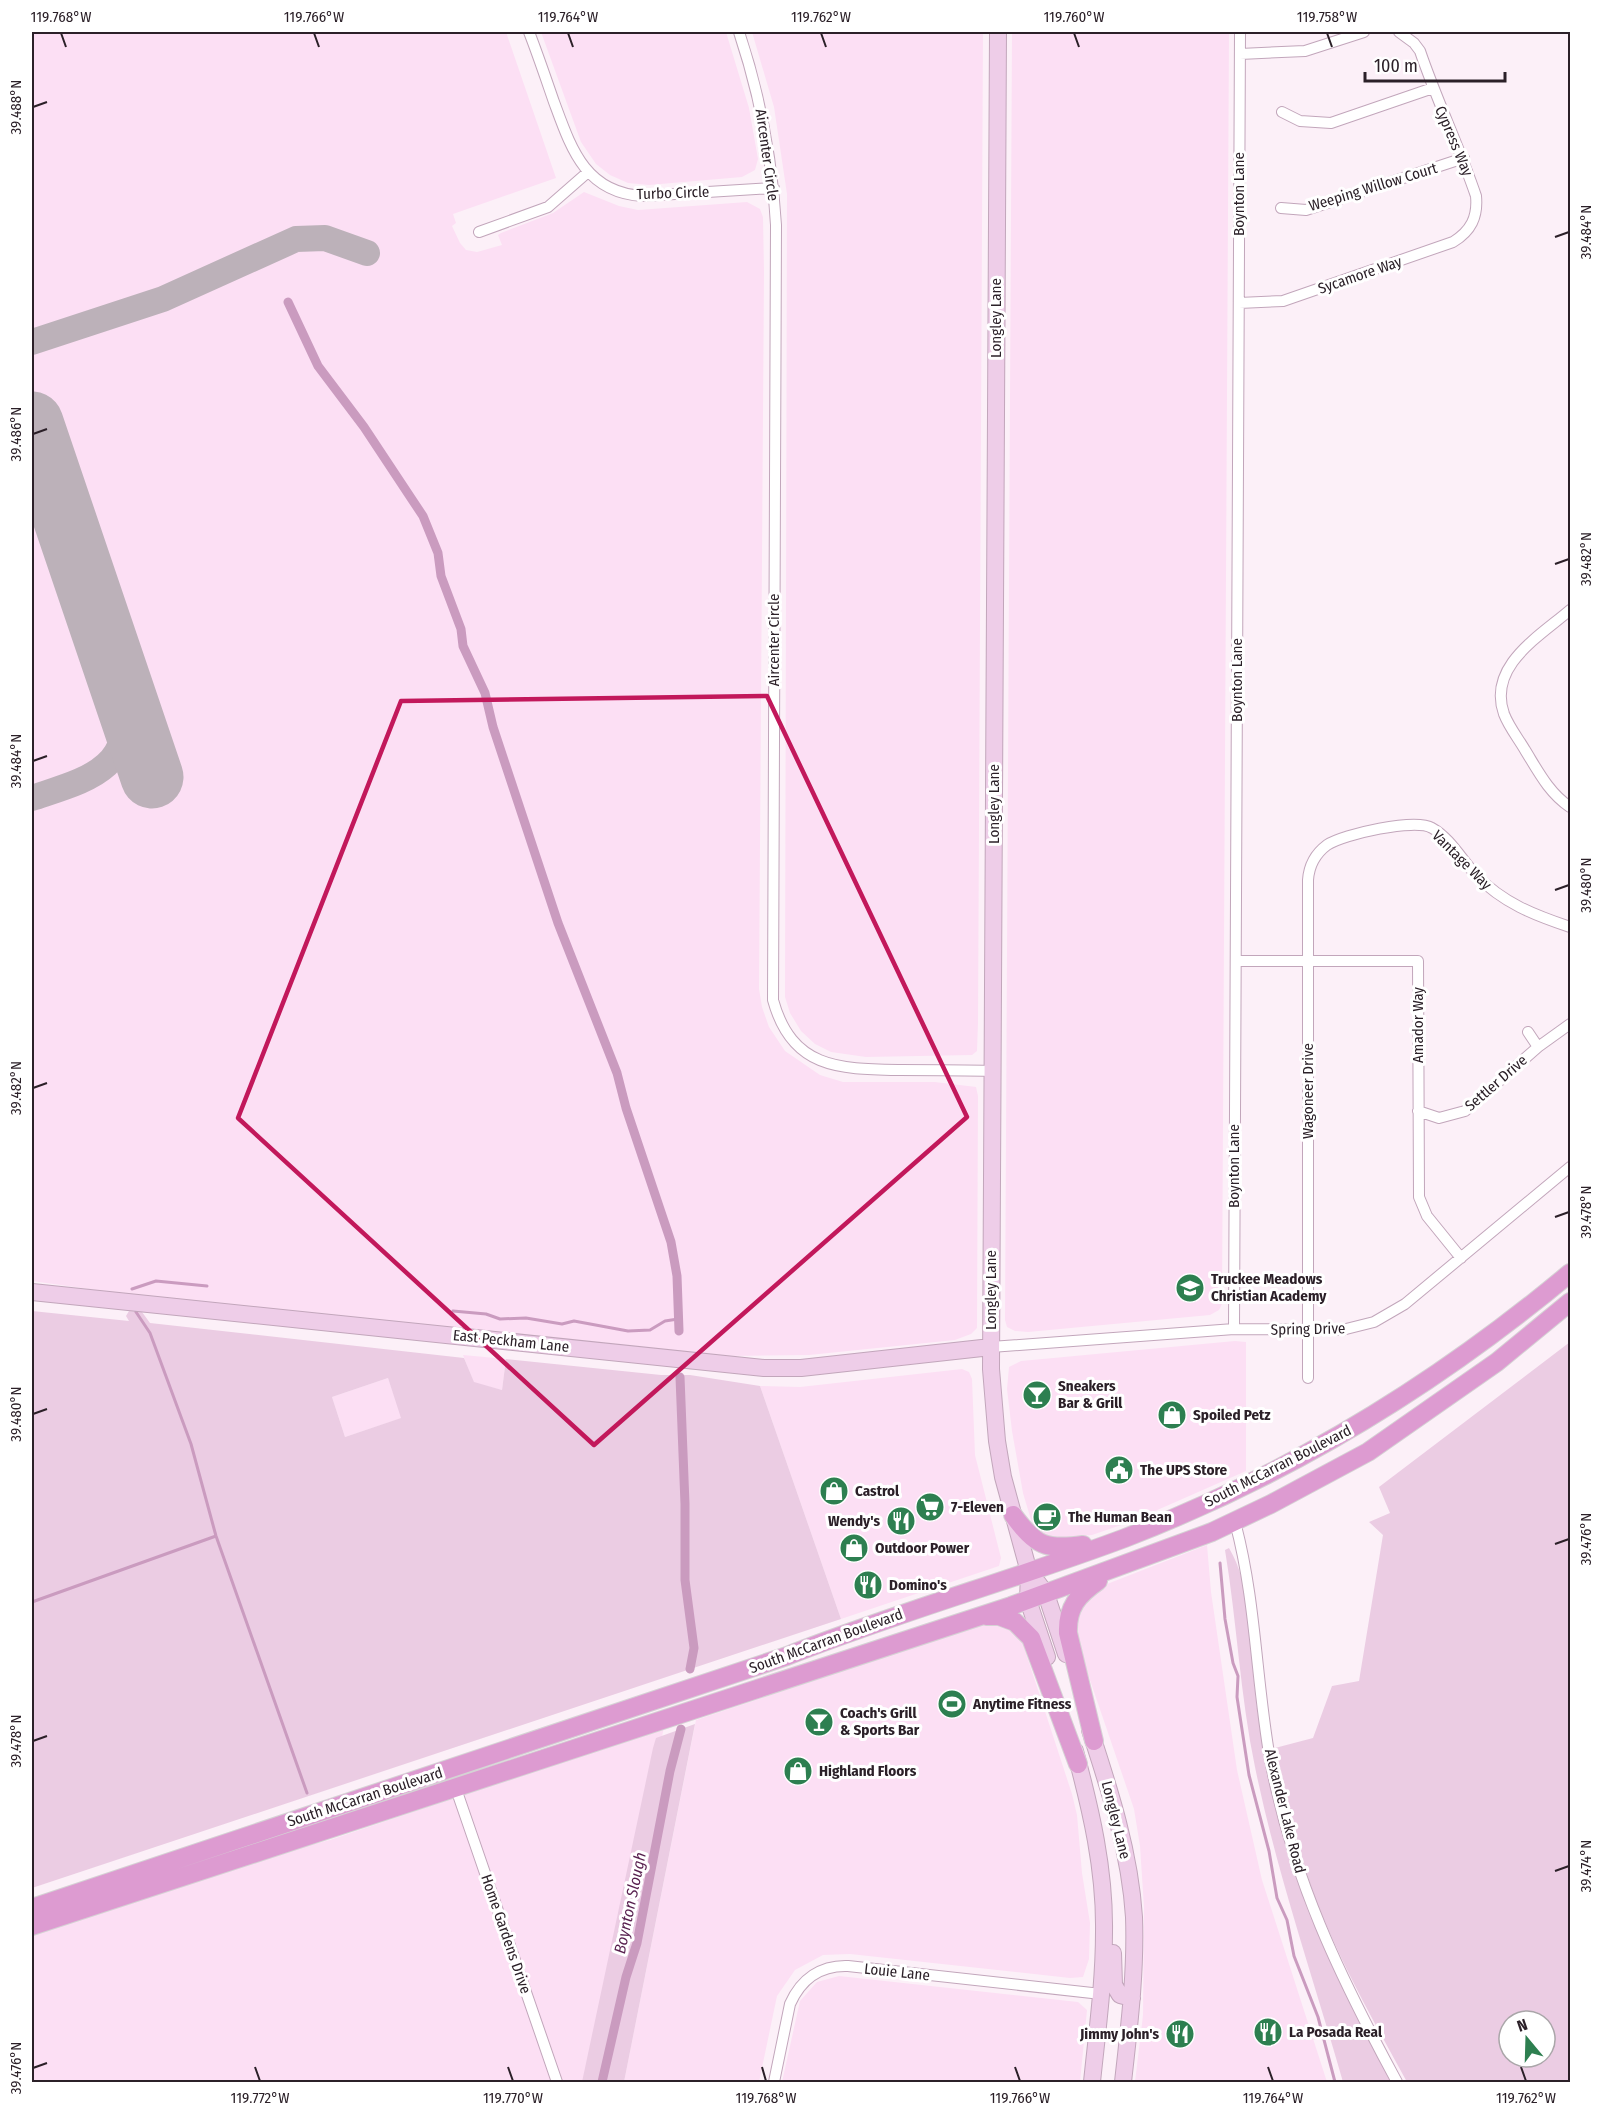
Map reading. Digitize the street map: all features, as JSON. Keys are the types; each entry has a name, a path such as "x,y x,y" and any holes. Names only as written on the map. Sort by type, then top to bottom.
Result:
{"main road":[{"name":"Longley Lane","path":"998,32 990,1347 997,1441 1012,1515 1029,1572 1028,1600 1078,1764 1095,1832 1104,1901 1101,1994 1092,2082"},
{"name":"South McCarran Boulevard","path":"32,1908 611,1715 1126,1537 1252,1481 1319,1448 1383,1410 1489,1338 1570,1273"},
{"name":"East Peckham Lane","path":"32,1292 771,1368 801,1368 990,1347"},
{"name":"South McCarran Boulevard","path":"32,1926 1126,1566 1235,1521 1317,1481 1421,1417 1497,1362 1570,1302"},
{"path":"1012,1515 1028,1535 1039,1544 1051,1548 1126,1537"},
{"path":"1094,1741 1068,1633 1068,1618 1072,1606 1081,1594 1126,1566"},
{"name":"Longley Lane","path":"1029,1572 1046,1594 1112,1798 1130,1880 1135,1950 1123,2082"},
{"path":"976,1617 999,1616 1015,1622 1026,1631 1035,1648 1078,1764"},
{"path":"455,1786 470,1771 568,1737 611,1715"},
{"path":"1095,1832 1106,1863 1112,1899 1114,1985 1120,1995 1132,1998"},
{"path":"32,1901 60,1898"},
{"path":"1101,1994 1113,1996 1118,2005 1113,2082"}],"street":[{"name":"Turbo Circle","path":"529,32 568,141 588,172 610,188 637,196 774,188"},
{"name":"Aircenter Circle","path":"739,32 762,111 774,188 776,242 773,1000 777,1014 791,1038 811,1056 836,1067 849,1070 992,1071"},
{"name":"Boynton Lane","path":"1234,1329 1240,32"},
{"path":"1240,54 1305,51 1364,32"},
{"name":"Cypress Way","path":"1399,32 1414,43 1420,51 1433,88 1464,158 1476,196 1477,206 1472,224"},
{"path":"1282,112 1300,121 1331,123 1433,88"},
{"name":"Weeping Willow Court","path":"1281,208 1306,210 1464,158"},
{"path":"479,232 548,207 588,172"},
{"name":"Sycamore Way","path":"1239,303 1283,301 1454,242 1472,224"},
{"path":"1570,610 1509,666 1501,688 1501,700 1508,723 1548,786 1570,807"},
{"name":"Vantage Way","path":"1317,854 1336,840 1403,824 1423,824 1441,835 1474,873 1502,898 1533,915 1570,927"},
{"name":"Wagoneer Drive","path":"1308,1378 1308,880 1317,854"},
{"name":"Amador Way","path":"1236,962 1418,962 1418,1188 1422,1207 1461,1258"},
{"name":"Settler Drive","path":"1418,1111 1439,1118 1465,1111 1538,1047 1570,1024"},
{"name":"Settler Drive","path":"1528,1032 1538,1047"},
{"name":"Spring Drive","path":"990,1347 1234,1329 1342,1330 1374,1322 1405,1304 1570,1167"},
{"name":"Alexander Lake Road","path":"1235,1521 1250,1588 1270,1758 1292,1851 1332,1957 1397,2082"},
{"name":"Home Gardens Drive","path":"455,1786 557,2082"},
{"name":"Louie Lane","path":"774,2082 794,1994 810,1976 830,1967 849,1966 1101,1994"}],"highlighted area":[{"path":"767,696 967,1117 594,1445 238,1118 401,701"}],"shaded area":[{"path":"32,32 506,32 556,178 453,214 456,223 452,226 466,250 477,252 502,245 498,235 501,233 553,213 584,192 619,206 638,210 747,202 760,209 763,217 764,272 759,989 762,1007 769,1027 785,1051 820,1075 843,1082 935,1082 976,1087 978,1096 977,1328 971,1334 955,1340 809,1355 729,1356 117,1293 32,1281"},
{"path":"541,32 726,32 749,108 758,159 755,170 742,177 649,185 628,183 610,175 596,164 581,142"},
{"path":"752,32 983,32 978,1023 977,1051 972,1055 866,1057 831,1052 815,1044 801,1031 790,1013 785,997 787,194 774,107"},
{"path":"1012,32 1229,32 1222,1304 1219,1310 1210,1315 1028,1332 1015,1331 1007,1327 1005,1320"},
{"path":"32,1311 129,1321 126,1316 129,1311 142,1312 150,1323 464,1358 474,1382 502,1390 506,1359 661,1375 690,1375 760,1386 841,1619 32,1888","holes":["388,1378 401,1418 345,1437 332,1397"]},
{"path":"1235,1341 1246,1342 1246,1471 1130,1522 1092,1535 1046,1539 1034,1530 1023,1493 1012,1431 1007,1389 1009,1367 1021,1361"},
{"path":"1570,1342 1570,2082 1407,2082 1348,1972 1310,1884 1275,1748 1313,1738 1332,1686 1359,1681 1383,1535 1369,1522 1390,1513 1379,1487"},
{"path":"463,1355 506,1359 502,1390 474,1383"},
{"path":"962,1369 969,1372 972,1379 975,1455 1001,1558 999,1566 841,1619 760,1386 800,1387"},
{"path":"388,1378 402,1418 345,1437 332,1397"},
{"path":"1207,1545 1211,1592 1237,1770 1262,1880 1327,2082 1135,2082 1143,2015 1144,1907 1140,1846 1134,1809 1076,1639 1077,1610 1102,1586"},
{"path":"1229,1548 1246,1595 1255,1694 1279,1824 1305,1900 1336,1974 1392,2082 1343,2082 1285,1886 1255,1767 1225,1550"},
{"path":"983,1624 1004,1627 1017,1635 1023,1644 1072,1794 1077,1815 1082,1873 1090,1923 1089,1959 1083,1977 1070,1978 850,1954 823,1955 795,1970 777,1996 759,2082 624,2082 696,1720"},
{"path":"695,1724 624,2082 582,2082 656,1738"},
{"path":"664,1727 590,2082 32,2082 32,1935 263,1857 330,1840"},
{"path":"839,1976 1078,2002 1087,2010 1080,2082 782,2082 800,2001 817,1982"}],"waterway":[{"path":"288,302 318,366 364,427 423,516 438,553 441,576 461,629 463,646 485,693 493,727 558,923 617,1073 626,1108 671,1242 677,1276 679,1331"},
{"path":"132,1289 156,1281 207,1286"},
{"path":"453,1311 486,1314 500,1319 526,1318 562,1324 574,1321 628,1331 650,1330 665,1321 678,1319"},
{"path":"136,1312 150,1333 191,1444 216,1536 307,1793"},
{"name":"Boynton Slough","path":"680,1377 685,1504 685,1580 694,1648 690,1669"},
{"path":"32,1602 216,1536"},
{"path":"1220,1563 1225,1619 1233,1663 1238,1676 1237,1697 1249,1775 1269,1851 1277,1898 1287,1920 1294,1956 1318,2017 1335,2082"},
{"name":"Boynton Slough","path":"602,2082 626,1977 637,1943 670,1771 681,1729"}],"taxiway":[{"path":"32,342 163,299 296,239 325,238 367,253"},
{"path":"32,798 88,777 103,768 114,756 122,741 125,722 124,698"}],"runway":[{"path":"32,423 152,777"}],"place":[{"name":"Truckee Meadows Christian Academy","path":"1190,1288"},
{"name":"Sneakers Bar & Grill","path":"1037,1395"},
{"name":"Spoiled Petz","path":"1172,1415"},
{"name":"The UPS Store","path":"1119,1470"},
{"name":"Castrol","path":"834,1491"},
{"name":"7-Eleven","path":"930,1507"},
{"name":"The Human Bean","path":"1047,1517"},
{"name":"Wendy's","path":"901,1521"},
{"name":"Outdoor Power","path":"854,1548"},
{"name":"Domino's","path":"868,1585"},
{"name":"Anytime Fitness","path":"952,1704"},
{"name":"Coach's Grill & Sports Bar","path":"819,1722"},
{"name":"Highland Floors","path":"798,1771"},
{"name":"La Posada Real","path":"1268,2032"},
{"name":"Jimmy John's","path":"1180,2034"}]}
